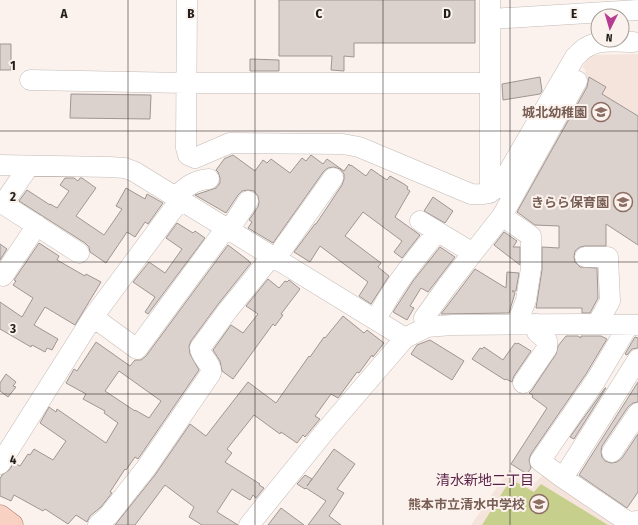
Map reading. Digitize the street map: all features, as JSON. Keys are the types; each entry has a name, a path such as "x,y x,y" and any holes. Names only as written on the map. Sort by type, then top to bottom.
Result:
{"main road":[{"path":"0,516 12,525"}],"street":[{"path":"187,0 186,148 188,155 195,158 230,143 343,144 360,147 471,194 483,195 490,193 500,186 575,57 585,47 604,42 634,42"},
{"path":"490,193 490,9 638,10"},
{"path":"427,327 424,318 502,216 581,74"},
{"path":"30,80 186,83 490,83"},
{"path":"0,165 109,167 125,168 135,172 405,338"},
{"path":"29,166 2,206 79,253"},
{"path":"0,464 93,317 178,199 190,184 200,179 209,178"},
{"path":"98,525 109,515 146,468 211,373 211,368 201,353 200,348 228,310 274,257 333,178"},
{"path":"93,317 137,349 248,201"},
{"path":"502,216 531,236 531,268 526,300 527,324"},
{"path":"420,221 473,253"},
{"path":"3,276 37,226"},
{"path":"376,320 395,286 437,232"},
{"path":"585,257 608,257 610,301 597,324"},
{"path":"523,383 547,348 547,341 527,324"},
{"path":"255,523 326,430 405,338 427,327 452,325 632,325"},
{"path":"632,325 625,331 596,380 540,461 628,522 638,521"},
{"path":"563,478 638,359"},
{"path":"612,452 638,413"}],"shaded area":[{"name":"城北幼稚園","path":"638,54 638,154 595,218 528,175 586,70 582,67 591,55"},
{"name":"熊本市立清水中学校","path":"509,470 535,483 542,476 549,476 626,525 471,525"}],"green space":[{"name":"熊本市立清水中学校","path":"514,481 534,492 541,484 608,525 482,525 509,482"}],"building":[{"path":"279,0 475,0 475,43 354,43 354,57 344,56 344,71 331,70 332,56 279,56"},
{"path":"0,44 11,44 11,70 0,70"},
{"path":"250,59 279,60 279,71 250,71"},
{"path":"540,77 542,91 540,94 503,100 502,84"},
{"path":"589,77 606,87 602,94 638,116 638,245 606,224 606,246 585,246 580,247 575,251 575,262 580,267 597,268 598,298 590,313 582,313 582,308 536,308 542,270 542,247 559,248 559,226 535,225 517,212 587,87"},
{"path":"71,94 151,95 150,119 70,118"},
{"path":"233,155 255,171 263,160 267,163 271,159 290,173 302,158 306,161 311,155 323,164 327,159 344,171 349,164 366,176 371,169 387,180 390,176 408,187 407,189 410,191 395,217 420,235 402,258 394,252 402,241 363,212 345,236 381,263 378,267 389,276 371,304 359,296 368,282 320,246 310,262 294,252 316,224 342,185 344,174 340,169 334,167 328,168 324,171 273,243 248,228 252,222 249,220 258,207 259,202 258,196 254,191 242,191 226,213 195,195 216,188 220,183 220,178 216,170 225,158"},
{"path":"65,178 74,178 78,181 82,178 96,188 76,216 104,235 122,209 116,206 126,188 145,199 147,194 163,203 148,224 145,222 135,237 127,232 106,263 90,252 89,247 85,243 19,201 27,190 57,208 69,191 60,185"},
{"path":"433,197 453,211 445,223 424,211"},
{"path":"177,223 193,233 195,231 205,238 148,314 145,312 155,297 133,282 149,262 165,273 182,249 166,238"},
{"path":"504,232 517,241 513,247 520,247 520,265 494,245"},
{"path":"39,243 59,256 57,260 85,276 86,274 101,282 75,325 45,307 34,325 58,339 52,350 47,348 45,352 32,345 31,347 0,329 0,302 22,317 33,298 13,285 16,281 14,280"},
{"path":"0,244 7,249 0,260"},
{"path":"228,245 251,263 191,341 189,346 190,354 199,370 138,459 135,457 126,470 125,469 110,492 112,493 101,507 90,516 87,522 76,515 68,524 45,509 43,511 14,495 11,501 0,496 0,479 14,463 20,466 28,454 30,455 34,449 53,460 66,441 40,423 49,407 56,412 57,409 106,443 118,423 104,413 105,411 83,399 86,394 66,383 74,369 77,371 96,342 130,366 135,360 141,360 146,356","holes":["119,371 161,401 149,418 135,411 105,391"]},
{"path":"440,247 455,257 428,292 421,288 410,306 414,308 407,320 393,312 413,281"},
{"path":"475,269 506,288 507,272 519,273 516,291 512,291 515,293 509,313 441,314"},
{"path":"268,279 279,288 285,281 287,282 289,280 300,289 281,314 283,315 275,326 273,324 233,379 222,371 220,361 213,350 231,325 243,333 258,314 246,306"},
{"path":"343,316 364,333 367,330 384,343 373,357 372,355 359,373 357,372 338,398 331,394 315,416 320,419 305,437 303,435 297,443 281,432 280,434 254,415 227,449 232,453 225,462 264,488 256,498 253,495 250,500 232,489 217,512 238,525 202,525 189,517 194,507 165,485 135,525 115,525 155,475 190,424 206,436 248,382 276,403 309,356 310,357 324,337 325,338"},
{"path":"566,336 578,336 581,338 581,336 601,336 607,339 586,374 531,454 529,460 531,468 527,474 511,464 547,408 529,393 556,354 558,346"},
{"path":"635,337 638,338 638,348 632,349 627,355 625,354"},
{"path":"430,340 464,361 452,380 411,354 417,345"},
{"path":"515,343 518,343 531,351 514,376 512,382 506,379 505,380 472,359 480,348 482,349 484,347 503,360"},
{"path":"6,374 16,382 13,386 16,387 8,397 0,391 0,383"},
{"path":"638,382 638,402 633,403 628,407 602,446 601,451 602,457 605,461 611,463 617,462 622,458 638,434 638,492 627,508 579,475"},
{"path":"605,388 574,439 570,437"},
{"path":"334,449 355,464 337,489 344,493 329,516 341,525 308,525 326,501 297,484 305,475 312,479 307,486"},
{"path":"281,508 304,525 268,525"}],"place":[{"name":"城北幼稚園","path":"601,112"},
{"name":"きらら保育園","path":"623,202"},
{"name":"熊本市立清水中学校","path":"539,504"}],"district":[{"name":"清水新地二丁目","path":"485,480"}]}
